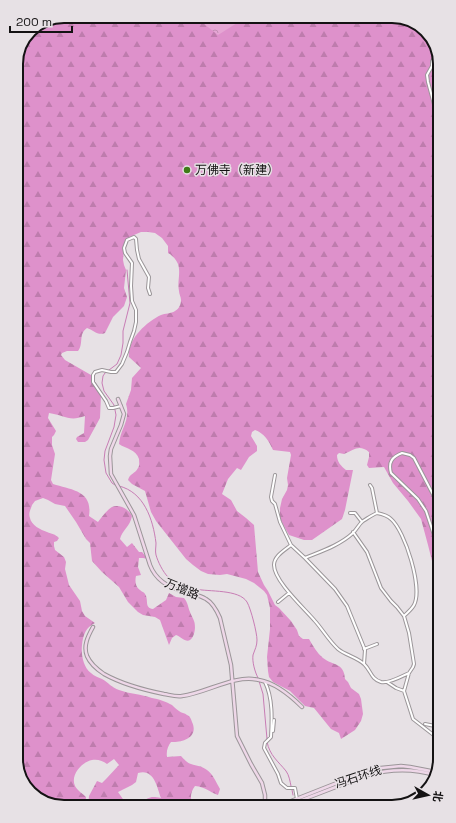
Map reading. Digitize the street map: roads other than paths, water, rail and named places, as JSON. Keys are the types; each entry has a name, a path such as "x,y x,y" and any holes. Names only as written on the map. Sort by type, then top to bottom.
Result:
{"street":[{"path":"433,60 432,66 427,75 433,100"},
{"path":"121,406 113,408 108,407 106,401 93,382 93,375 95,372 100,370 116,372 122,364 134,331 136,310 132,301 132,262 124,248 127,240 134,237 136,239 139,259 149,277 148,288 150,294"},
{"name":"万增路","path":"118,399 124,414 111,449 111,474 134,515 153,572 157,578 170,587 207,599 213,604 218,612 231,666 237,736 250,764 262,783 265,800"},
{"path":"433,494 414,458 410,455 402,453 393,458 390,462 391,473 418,499 426,511 433,532"},
{"path":"275,475 271,497 275,504 280,522 292,545 342,598 351,614 364,649 364,664"},
{"path":"370,485 377,512"},
{"path":"305,558 330,548 353,532 362,522 377,512"},
{"path":"377,512 391,519 401,532 407,547 416,581 417,588 414,604 404,616"},
{"path":"350,513 355,513 362,522"},
{"path":"353,532 367,552 381,588 404,616 414,661 404,691 413,719 433,735"},
{"path":"292,545 279,554 274,562 275,570 289,593 312,617 339,650 364,664 372,677 383,683 409,673"},
{"path":"278,602 289,593"},
{"path":"93,627 86,642 87,656 91,662 104,674 125,683 146,691 182,696 240,679 254,679 264,681 284,691 302,707"},
{"path":"364,649 377,644"},
{"path":"264,681 269,690 272,734"},
{"path":"387,682 404,691"},
{"path":"274,720 271,737 264,743 264,748 278,774 281,783 287,788 295,788 297,799"},
{"path":"425,724 433,725"},
{"name":"冯石环线","path":"297,799 352,777 381,768 407,766 420,768 431,772"},
{"name":"冯石环线","path":"302,800 367,775 380,772 400,769 431,773"}],"waterway":[{"path":"115,485 106,473 104,460 105,451 114,427 116,415 114,405 104,391 102,383 105,373 117,364 121,355 123,331 130,303 127,270"},
{"path":"119,486 128,489 135,494 146,508 155,534 156,555 161,567 168,577 188,588 231,593 243,598 247,602 252,615 257,637 257,644 253,658 254,667 258,678"},
{"path":"259,681 263,694 267,739"},
{"path":"267,742 272,755 287,773 291,786"},
{"path":"292,790 293,795"}],"place":[{"name":"万佛寺（新建）","path":"187,170"}]}
